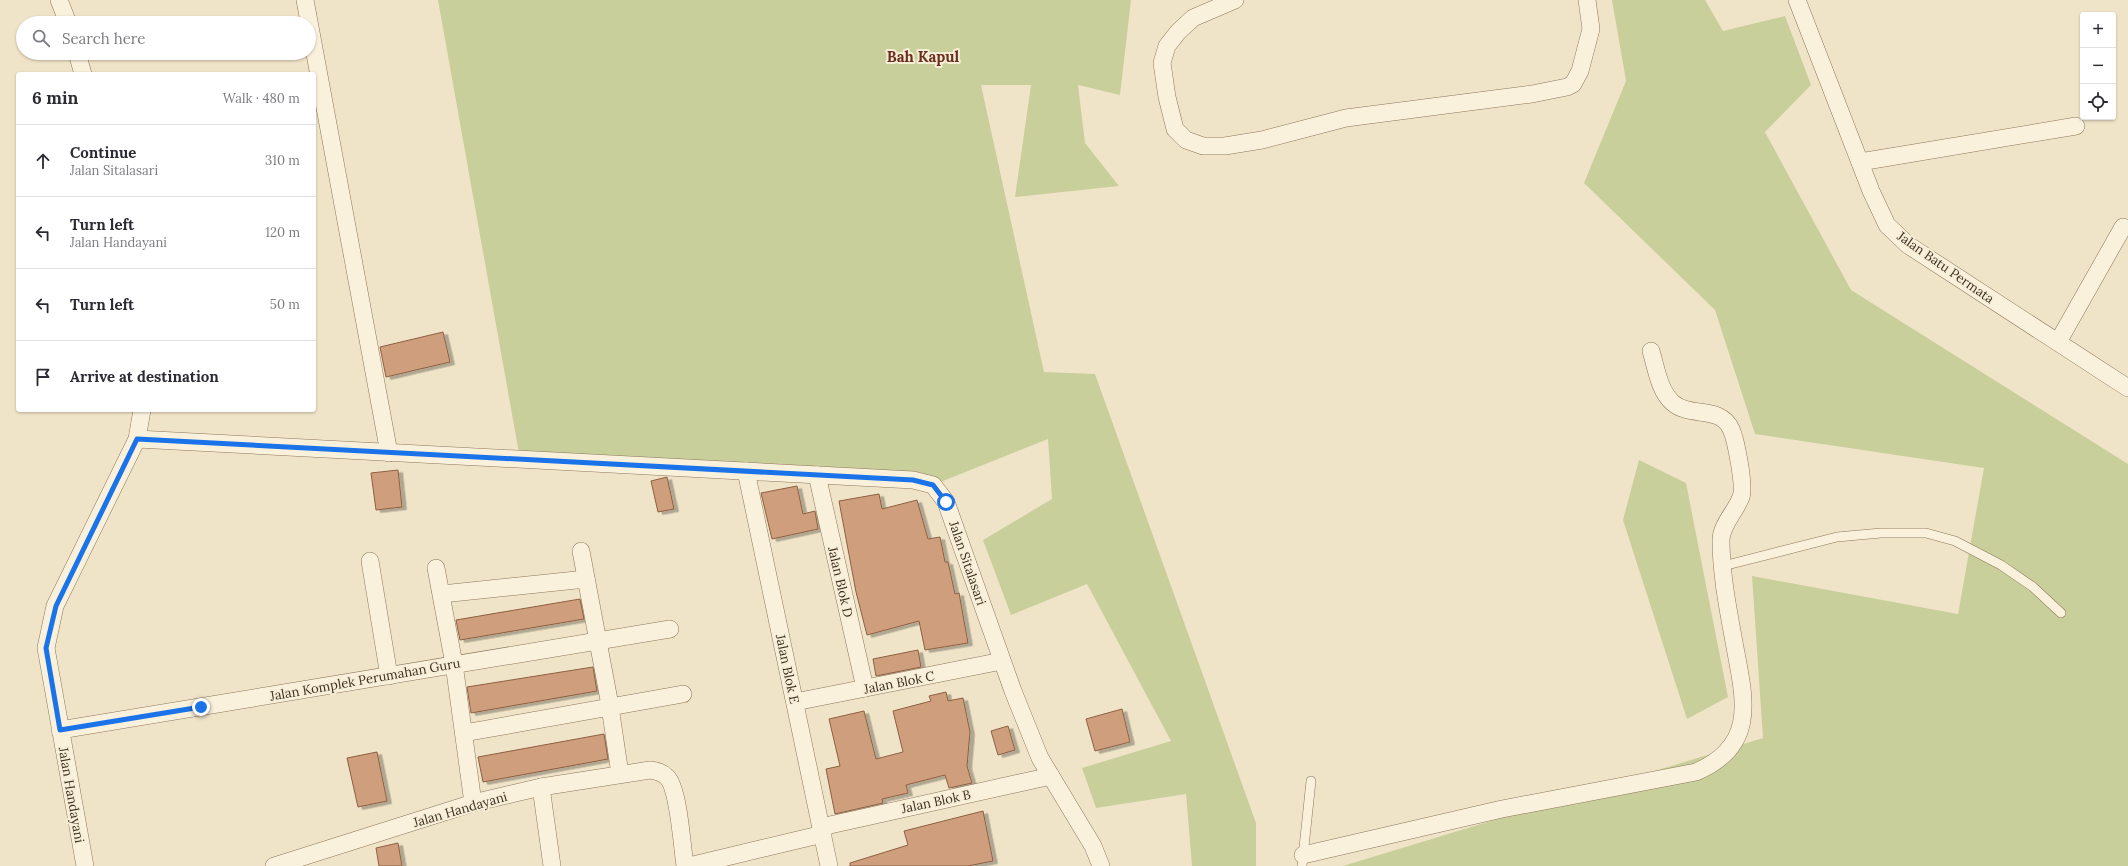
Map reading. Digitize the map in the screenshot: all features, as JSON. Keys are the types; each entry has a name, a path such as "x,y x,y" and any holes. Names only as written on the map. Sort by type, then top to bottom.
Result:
{"street":[{"path":"59,0 65,16"},
{"path":"305,0 308,16"},
{"path":"1235,0 1193,18 1178,32 1167,46 1162,63 1167,97 1175,129 1186,140 1203,146 1225,146 1262,140 1346,118 1532,94 1568,87 1573,84 1580,72 1591,29 1587,0"},
{"name":"Jalan Batu Permata","path":"1797,0 1802,9 1860,162 1886,225 1908,244 2128,388"},
{"path":"316,59 389,453"},
{"path":"79,60 82,72"},
{"path":"1860,162 2076,126"},
{"path":"2058,342 2123,227"},
{"path":"1303,860 1502,809 1696,772 1714,764 1725,755 1737,737 1744,713 1743,690 1723,566 1721,538 1741,497 1742,490 1731,430 1727,422 1720,415 1688,410 1673,404 1666,395 1651,351"},
{"name":"Jalan Handayani","path":"85,866 46,648 56,606 137,439 142,412"},
{"name":"Jalan Sitalasari","path":"137,439 913,480 933,485 946,502 1002,661 1040,758 1093,846 1101,866"},
{"name":"Jalan Blok E","path":"746,471 830,866"},
{"name":"Jalan Blok D","path":"817,475 865,688"},
{"path":"581,552 610,708 620,774"},
{"path":"370,561 389,676"},
{"path":"436,568 454,664 473,803"},
{"path":"442,594 586,579"},
{"name":"Jalan Komplek Perumahan Guru","path":"60,730 670,629"},
{"name":"Jalan Blok C","path":"795,702 1002,661"},
{"path":"464,733 683,694"},
{"name":"Jalan Handayani","path":"274,866 473,803 541,787 650,770 661,772 668,778 674,789 685,866"},
{"name":"Jalan Blok B","path":"689,866 822,830 1051,776"},
{"path":"541,787 552,866"}],"lane":[{"path":"1723,566 1836,537 1881,533 1926,533 1955,541 2001,565 2033,587 2061,613"},
{"path":"1303,860 1311,781"}],"green space":[{"path":"438,0 1131,0 1120,95 1078,85 1085,143 1119,186 1015,197 1031,85 981,85 1044,372 1095,374 1256,823 1256,866 1192,866 1186,794 1096,808 1082,768 1171,741 1087,584 1011,615 983,540 1052,499 1048,439 933,485 520,459"},
{"path":"1612,0 1705,0 1723,31 1785,16 1811,85 1765,132 1851,290 2128,464 2128,866 1343,866 1763,738 1752,576 1958,614 1984,468 1755,434 1715,310 1584,183 1626,81"},
{"path":"1639,460 1686,483 1728,697 1687,719 1623,520"}],"building":[{"path":"443,332 450,362 386,377 380,347"},
{"path":"398,470 402,507 376,510 371,473"},
{"path":"667,477 674,509 658,512 651,481"},
{"path":"797,486 803,514 815,511 818,529 772,539 761,493"},
{"path":"879,494 882,509 917,500 928,539 940,537 945,562 948,562 955,594 959,593 968,643 925,650 919,621 867,635 856,592 839,501"},
{"path":"580,599 584,619 460,640 456,620"},
{"path":"918,650 921,667 876,676 873,659"},
{"path":"593,667 597,691 471,713 467,687"},
{"path":"946,692 948,701 963,698 970,732 967,766 972,783 949,788 945,775 906,785 908,793 882,799 883,803 835,814 826,769 840,766 829,719 864,711 876,759 903,752 893,711 931,701 929,696"},
{"path":"1122,709 1130,742 1095,751 1086,719"},
{"path":"1008,726 1015,750 998,755 991,731"},
{"path":"604,734 608,759 483,782 478,757"},
{"path":"377,752 387,801 358,807 347,758"},
{"path":"983,811 993,861 968,866 850,866 850,863 908,845 904,831"},
{"path":"398,843 402,866 379,866 376,848"}],"district":[{"name":"Bah Kapul","path":"923,57"}],"route":[{"path":"201,707 60,730 46,648 56,606 137,439 913,480 933,485 946,502"}]}
